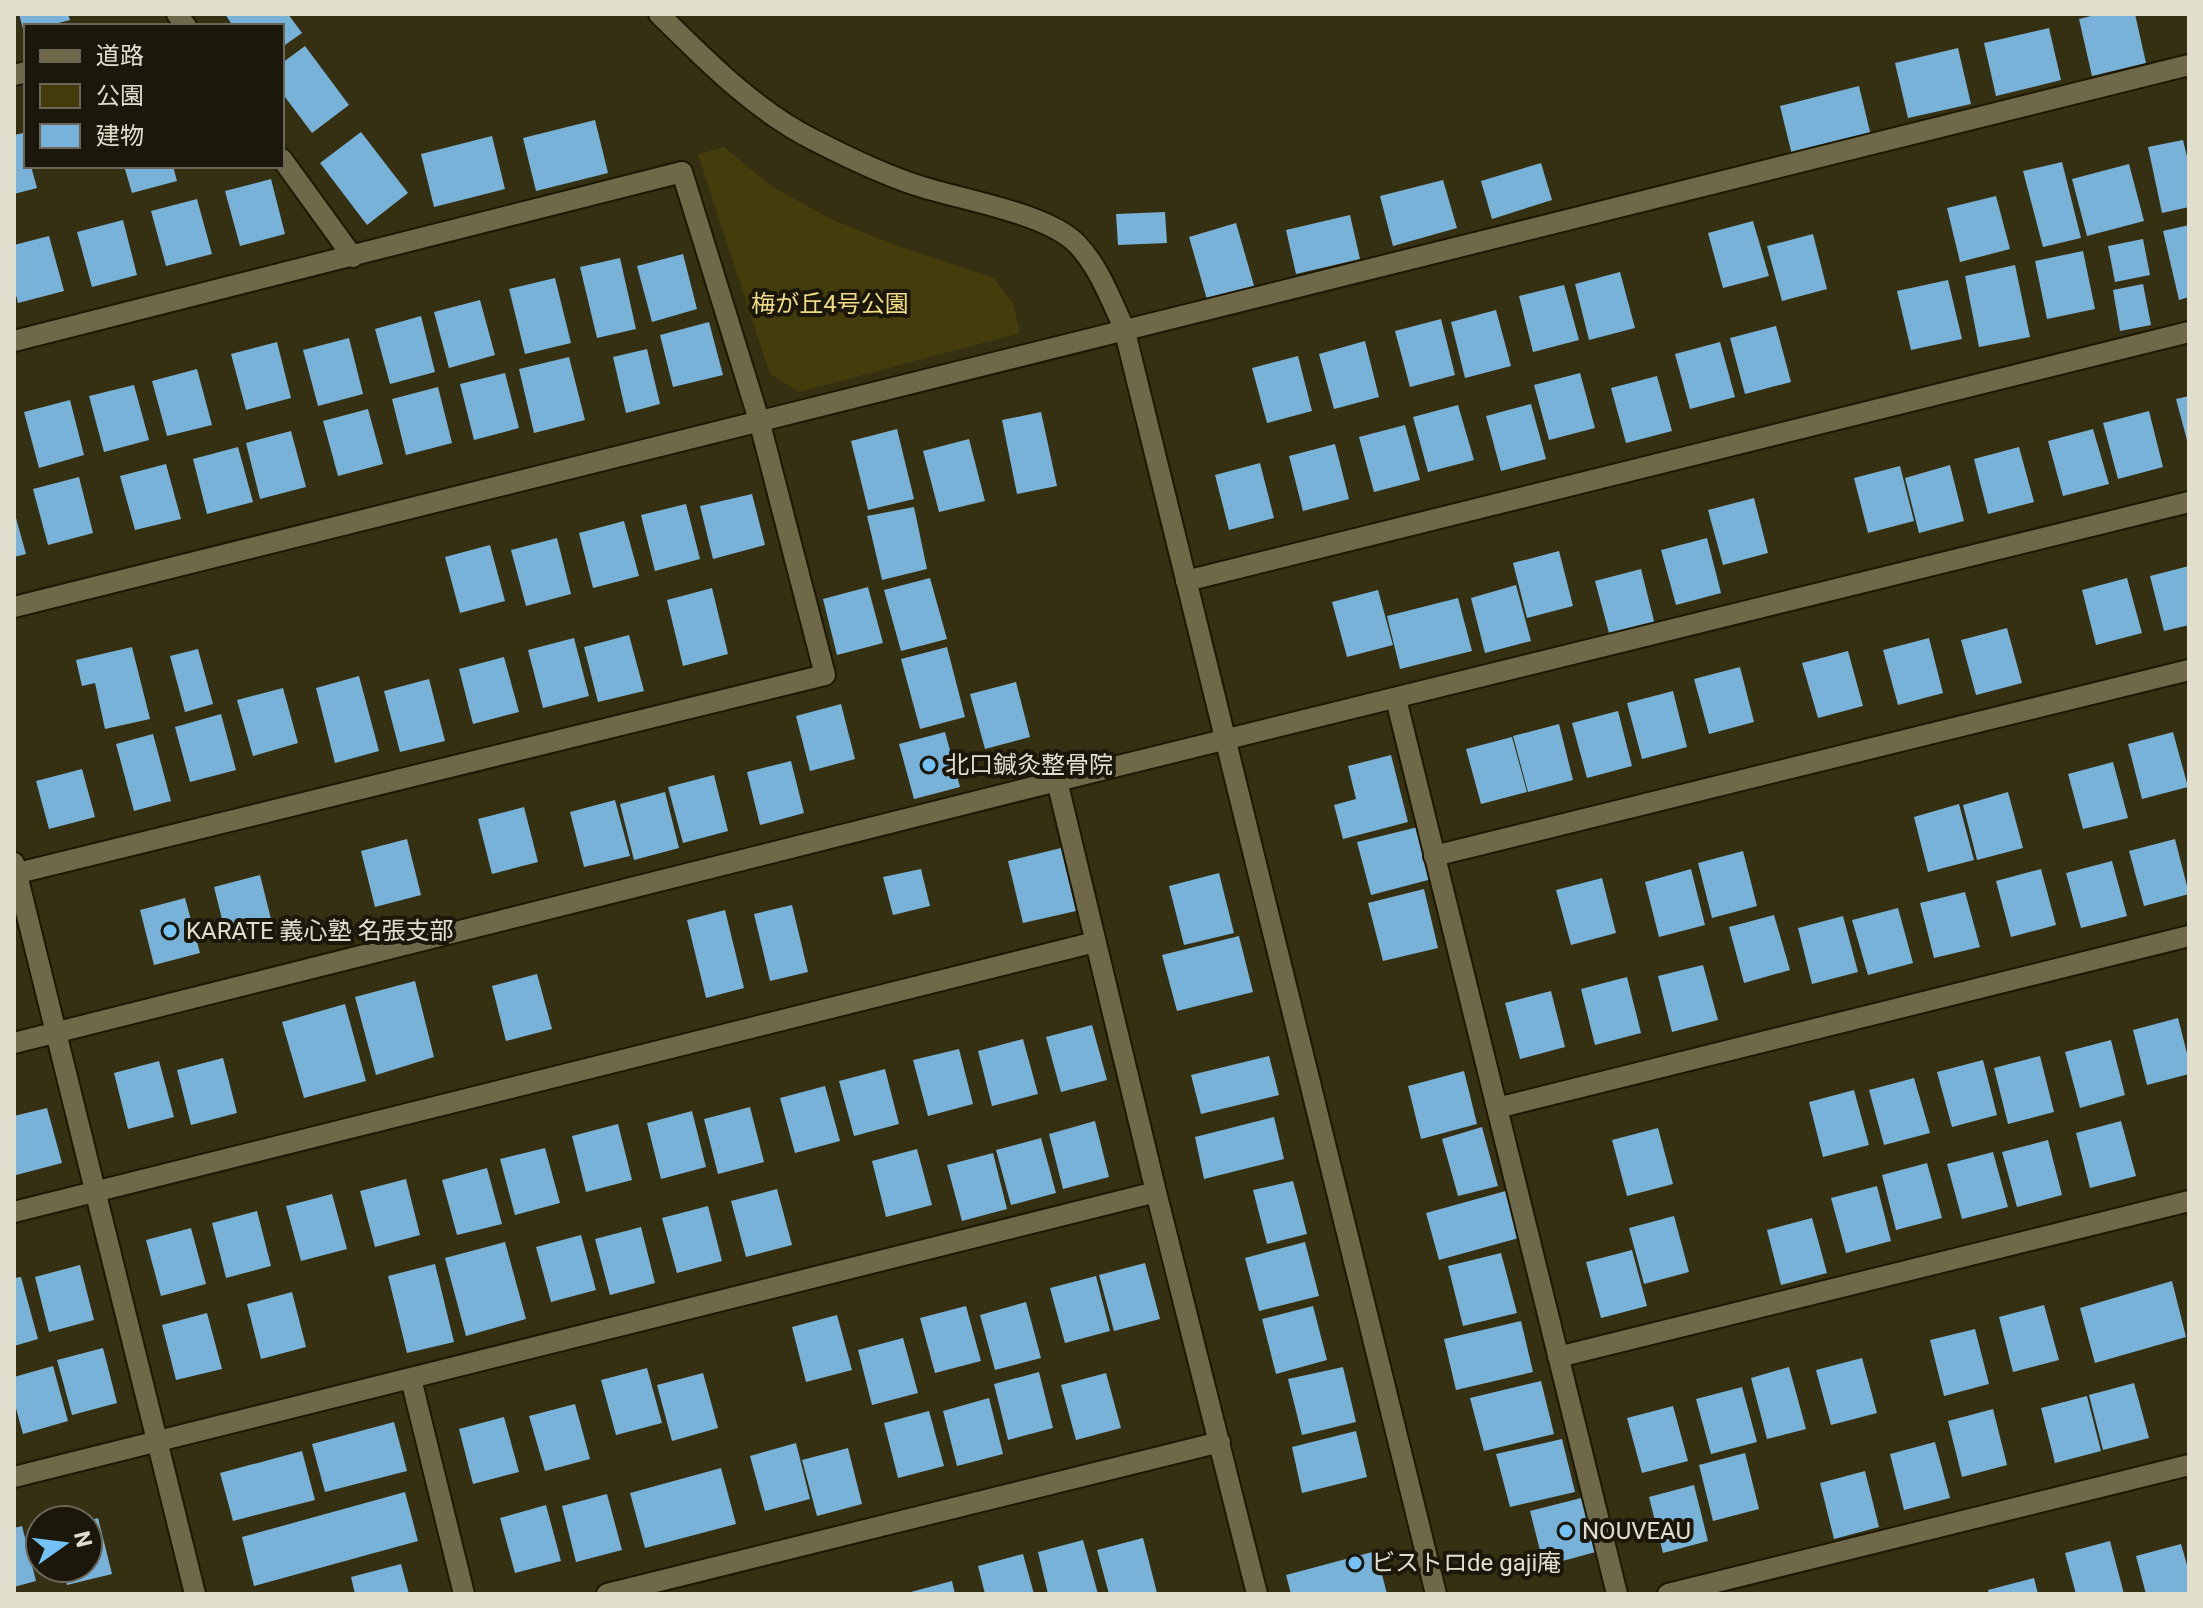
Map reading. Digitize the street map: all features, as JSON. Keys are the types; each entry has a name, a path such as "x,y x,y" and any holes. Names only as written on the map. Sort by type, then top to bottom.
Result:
{"street":[{"path":"659,14 713,67 774,115 812,139 915,185 1049,224 1076,243 1095,268 1124,328 1436,1594"},
{"path":"14,607 2189,65"},
{"path":"284,162 353,257"},
{"path":"14,341 682,172 759,420 825,675 15,870 195,1594"},
{"path":"1186,581 2189,332"},
{"path":"14,1043 1057,781 2189,502"},
{"path":"1434,856 2189,670"},
{"path":"1396,699 1617,1594"},
{"path":"1057,781 1257,1594"},
{"path":"1497,1108 2189,936"},
{"path":"14,1212 1095,942"},
{"path":"14,1477 1156,1192"},
{"path":"1558,1357 2189,1201"},
{"path":"411,1379 464,1594"},
{"path":"607,1594 1220,1442"},
{"path":"1668,1594 2189,1465"}],"green space":[{"name":"梅が丘4号公園","path":"724,147 771,186 831,219 895,245 994,278 1013,304 1020,333 799,392 770,374 698,154"}],"building":[{"path":"19,14 68,14 70,20 55,24 24,24 24,32"},
{"path":"225,14 288,14 302,33 284,46 284,24 232,24"},
{"path":"2099,14 2135,14 2146,63 2092,76 2079,19"},
{"path":"2049,28 2061,80 1996,96 1984,43"},
{"path":"305,46 349,105 312,133 284,96 284,62"},
{"path":"1958,48 1971,104 1908,118 1895,63"},
{"path":"1859,86 1871,136 1792,155 1780,106"},
{"path":"595,120 608,173 536,191 523,138"},
{"path":"361,132 408,193 367,225 320,163"},
{"path":"23,133 24,168 32,168 37,188 14,194 14,135"},
{"path":"492,136 505,189 434,207 421,154"},
{"path":"2183,140 2189,165 2189,207 2162,213 2148,147"},
{"path":"2062,162 2081,238 2043,247 2023,171"},
{"path":"1541,163 1552,200 1492,219 1481,181"},
{"path":"2129,164 2144,221 2087,236 2072,179"},
{"path":"125,168 174,168 177,181 132,193"},
{"path":"271,179 285,234 240,246 225,191"},
{"path":"1443,180 1457,228 1393,246 1380,196"},
{"path":"1996,196 2010,249 1960,262 1947,208"},
{"path":"197,199 212,254 166,266 151,211"},
{"path":"1165,212 1167,243 1118,245 1116,214"},
{"path":"1350,215 1360,259 1296,274 1286,230"},
{"path":"123,220 137,275 92,287 77,232"},
{"path":"1753,221 1769,276 1723,288 1708,233"},
{"path":"1236,223 1255,289 1208,303 1189,237"},
{"path":"2189,225 2189,297 2179,300 2163,231"},
{"path":"1813,234 1827,289 1782,301 1767,246"},
{"path":"49,236 64,291 18,303 14,287 14,245"},
{"path":"2143,239 2150,275 2115,282 2108,246"},
{"path":"2083,251 2095,309 2047,319 2035,261"},
{"path":"683,254 697,309 652,322 637,266"},
{"path":"620,258 636,329 597,338 580,267"},
{"path":"2015,265 2030,337 1979,347 1965,276"},
{"path":"1620,272 1635,328 1589,340 1575,284"},
{"path":"555,278 571,343 525,354 509,289"},
{"path":"1948,280 1962,339 1911,350 1897,291"},
{"path":"2143,284 2151,325 2120,331 2113,290"},
{"path":"1564,285 1579,340 1533,352 1519,296"},
{"path":"480,300 495,355 449,368 434,312"},
{"path":"1496,310 1511,366 1465,378 1451,322"},
{"path":"421,316 435,372 390,384 375,329"},
{"path":"1441,319 1455,375 1410,387 1395,331"},
{"path":"709,322 723,375 673,387 660,335"},
{"path":"1776,326 1791,382 1745,394 1730,338"},
{"path":"349,338 363,394 318,406 303,350"},
{"path":"1365,341 1379,397 1334,409 1319,354"},
{"path":"277,342 291,398 246,410 231,354"},
{"path":"1720,342 1735,397 1690,409 1675,354"},
{"path":"647,349 660,404 626,413 613,357"},
{"path":"1298,356 1312,411 1267,423 1252,368"},
{"path":"569,357 585,420 534,433 519,369"},
{"path":"197,369 212,425 167,436 152,381"},
{"path":"505,373 519,428 474,440 460,384"},
{"path":"1580,373 1595,428 1549,440 1534,385"},
{"path":"1657,376 1672,431 1626,443 1611,388"},
{"path":"134,385 149,440 104,452 89,396"},
{"path":"438,387 452,443 406,455 392,399"},
{"path":"2189,396 2189,444 2188,444 2176,399"},
{"path":"70,400 84,455 39,468 24,412"},
{"path":"1531,404 1546,459 1501,471 1486,416"},
{"path":"1458,405 1474,460 1428,472 1413,417"},
{"path":"368,409 383,464 338,476 323,421"},
{"path":"2149,411 2163,467 2118,479 2103,423"},
{"path":"1041,412 1057,486 1017,494 1002,420"},
{"path":"1405,425 1420,480 1374,492 1359,437"},
{"path":"897,429 914,499 868,510 851,441"},
{"path":"2093,429 2109,484 2063,496 2048,441"},
{"path":"291,431 306,487 260,499 246,443"},
{"path":"969,439 985,501 939,512 923,451"},
{"path":"1335,444 1349,499 1303,511 1289,456"},
{"path":"238,447 253,502 207,514 193,459"},
{"path":"2019,447 2034,502 1988,514 1974,459"},
{"path":"1260,463 1274,518 1229,530 1215,475"},
{"path":"166,464 181,519 135,530 120,476"},
{"path":"1950,465 1964,521 1919,533 1905,478"},
{"path":"1900,466 1914,521 1868,533 1854,478"},
{"path":"79,477 93,533 48,545 33,489"},
{"path":"752,494 765,545 713,559 700,506"},
{"path":"1754,498 1768,553 1723,565 1708,510"},
{"path":"686,504 700,559 655,571 641,515"},
{"path":"914,507 927,569 882,580 867,516"},
{"path":"14,511 26,554 14,557"},
{"path":"624,521 639,576 593,588 579,533"},
{"path":"557,538 571,594 526,606 511,550"},
{"path":"1707,538 1721,593 1676,605 1661,550"},
{"path":"490,545 505,601 460,613 445,557"},
{"path":"1559,551 1573,606 1527,618 1513,563"},
{"path":"2189,566 2189,625 2164,631 2150,576"},
{"path":"1641,569 1655,625 1610,637 1595,581"},
{"path":"930,578 947,639 901,651 884,590"},
{"path":"2127,578 2142,633 2096,645 2082,590"},
{"path":"1516,585 1531,641 1485,653 1471,598"},
{"path":"868,587 883,643 837,655 823,599"},
{"path":"712,588 728,654 683,666 667,600"},
{"path":"1378,590 1393,645 1347,657 1332,602"},
{"path":"1458,598 1472,651 1400,669 1387,616"},
{"path":"2007,628 2022,683 1976,695 1961,640"},
{"path":"629,635 644,691 598,702 584,647"},
{"path":"574,638 589,696 543,708 528,650"},
{"path":"1929,638 1943,693 1898,705 1883,650"},
{"path":"132,647 150,719 105,729 95,683 82,686 76,660"},
{"path":"947,647 965,717 920,729 901,659"},
{"path":"198,649 213,704 185,712 170,656"},
{"path":"1848,651 1863,706 1818,718 1802,663"},
{"path":"504,657 519,712 473,724 459,669"},
{"path":"1740,667 1754,722 1709,734 1694,679"},
{"path":"359,676 379,751 335,763 316,688"},
{"path":"429,679 445,741 400,752 384,691"},
{"path":"1016,682 1030,737 985,749 970,694"},
{"path":"283,688 298,743 253,756 237,700"},
{"path":"1673,691 1687,747 1642,759 1627,703"},
{"path":"841,704 855,759 810,771 796,716"},
{"path":"1618,711 1632,766 1587,778 1572,723"},
{"path":"221,714 236,770 190,782 175,727"},
{"path":"1559,724 1573,780 1528,792 1513,736"},
{"name":"北口鍼灸整骨院","path":"945,732 960,787 914,799 899,744"},
{"path":"2173,732 2188,787 2142,799 2128,744"},
{"path":"153,734 171,801 134,811 116,744"},
{"path":"1512,737 1527,792 1481,804 1466,749"},
{"path":"1391,755 1408,822 1343,839 1334,805 1356,799 1348,766"},
{"path":"791,761 804,813 760,825 747,772"},
{"path":"2113,762 2128,818 2083,829 2068,774"},
{"path":"82,769 95,817 49,829 36,781"},
{"path":"714,775 728,831 683,843 668,787"},
{"path":"665,792 679,848 634,860 620,804"},
{"path":"2008,792 2023,848 1977,860 1963,805"},
{"path":"615,800 630,856 584,867 570,812"},
{"path":"1959,804 1974,860 1928,872 1914,817"},
{"path":"524,807 538,862 492,874 478,819"},
{"path":"1418,827 1432,879 1371,895 1357,842"},
{"path":"407,839 421,895 375,907 361,851"},
{"path":"2175,839 2189,894 2144,906 2129,851"},
{"path":"1061,848 1076,911 1023,923 1008,861"},
{"path":"1743,851 1757,906 1712,918 1698,863"},
{"path":"2112,861 2127,916 2081,928 2066,873"},
{"path":"921,869 930,906 893,915 883,877"},
{"path":"1691,869 1705,925 1659,937 1645,882"},
{"path":"2041,869 2056,925 2011,937 1996,881"},
{"path":"1219,873 1234,933 1184,945 1169,886"},
{"path":"260,875 274,931 228,943 214,887"},
{"path":"1602,878 1616,933 1571,945 1556,890"},
{"path":"1424,889 1438,948 1383,961 1368,903"},
{"path":"1965,892 1980,947 1934,958 1920,903"},
{"name":"KARATE 義心塾 名張支部","path":"185,898 200,953 154,965 140,910"},
{"path":"792,905 808,972 770,981 754,914"},
{"path":"1898,908 1913,963 1868,975 1852,920"},
{"path":"725,910 744,988 706,998 687,920"},
{"path":"1774,915 1790,970 1744,983 1729,927"},
{"path":"1843,916 1858,972 1812,984 1798,928"},
{"path":"1239,936 1253,992 1177,1011 1162,955"},
{"path":"1703,965 1718,1020 1672,1032 1658,976"},
{"path":"537,974 552,1029 506,1041 492,986"},
{"path":"1627,977 1641,1033 1595,1045 1581,989"},
{"path":"415,981 434,1057 376,1075 355,997"},
{"path":"1551,991 1565,1047 1520,1059 1505,1003"},
{"path":"345,1004 366,1081 304,1098 282,1022"},
{"path":"2178,1018 2189,1061 2189,1074 2147,1085 2133,1030"},
{"path":"1092,1025 1107,1080 1061,1092 1046,1037"},
{"path":"1023,1039 1038,1094 992,1106 978,1051"},
{"path":"2111,1040 2125,1095 2080,1108 2065,1052"},
{"path":"959,1049 973,1104 928,1116 913,1060"},
{"path":"1269,1056 1279,1095 1201,1114 1191,1075"},
{"path":"2040,1056 2054,1112 2008,1124 1994,1068"},
{"path":"223,1058 237,1113 191,1125 177,1070"},
{"path":"1983,1060 1997,1115 1952,1127 1937,1072"},
{"path":"159,1061 174,1117 128,1129 114,1073"},
{"path":"885,1069 899,1124 854,1136 839,1081"},
{"path":"1464,1071 1477,1124 1421,1139 1408,1086"},
{"path":"1914,1078 1930,1133 1884,1145 1869,1090"},
{"path":"825,1086 840,1141 795,1153 780,1098"},
{"path":"1854,1090 1869,1145 1823,1157 1809,1102"},
{"path":"750,1107 764,1162 718,1174 704,1119"},
{"path":"47,1108 62,1163 16,1175 14,1116"},
{"path":"692,1111 706,1167 661,1179 647,1123"},
{"path":"1274,1117 1284,1159 1204,1179 1195,1137"},
{"path":"1095,1121 1109,1177 1063,1189 1049,1134"},
{"path":"2121,1121 2136,1176 2090,1188 2076,1133"},
{"path":"618,1124 632,1180 586,1192 572,1136"},
{"path":"1482,1127 1498,1186 1458,1196 1442,1139"},
{"path":"1658,1128 1673,1184 1627,1196 1612,1140"},
{"path":"1041,1138 1056,1193 1011,1205 996,1150"},
{"path":"2048,1140 2062,1195 2017,1207 2002,1152"},
{"path":"545,1148 560,1203 515,1215 500,1159"},
{"path":"917,1149 932,1205 886,1217 872,1161"},
{"path":"1993,1152 2008,1207 1962,1219 1947,1164"},
{"path":"993,1153 1007,1209 962,1221 947,1165"},
{"path":"1927,1163 1942,1218 1896,1230 1882,1175"},
{"path":"487,1168 502,1224 457,1235 442,1180"},
{"path":"406,1179 420,1235 375,1247 360,1191"},
{"path":"1293,1181 1307,1234 1267,1244 1253,1190"},
{"path":"1877,1186 1891,1241 1846,1253 1831,1198"},
{"path":"777,1189 792,1245 746,1257 731,1201"},
{"path":"1513,1189 1526,1236 1439,1260 1426,1213"},
{"path":"332,1194 347,1249 301,1261 286,1206"},
{"path":"708,1206 722,1261 677,1273 662,1218"},
{"path":"257,1211 271,1266 226,1278 212,1223"},
{"path":"1674,1216 1689,1272 1644,1284 1629,1228"},
{"path":"1812,1218 1827,1273 1781,1285 1767,1230"},
{"path":"641,1227 655,1283 610,1295 595,1239"},
{"path":"191,1228 206,1284 161,1296 146,1240"},
{"path":"581,1235 596,1290 551,1302 536,1247"},
{"path":"505,1242 526,1319 466,1336 445,1258"},
{"path":"1305,1242 1319,1296 1259,1311 1245,1258"},
{"path":"1632,1250 1647,1306 1601,1318 1586,1262"},
{"path":"1501,1253 1517,1313 1463,1326 1448,1266"},
{"path":"1145,1263 1160,1319 1114,1331 1099,1275"},
{"path":"435,1264 454,1342 407,1353 388,1276"},
{"path":"80,1265 94,1320 49,1332 35,1277"},
{"path":"1096,1276 1110,1331 1065,1343 1050,1288"},
{"path":"21,1277 38,1339 14,1346 14,1278"},
{"path":"2172,1281 2186,1337 2095,1363 2080,1308"},
{"path":"292,1292 306,1347 261,1359 247,1304"},
{"path":"1026,1302 1041,1358 995,1370 980,1315"},
{"path":"2044,1305 2059,1360 2013,1372 1999,1317"},
{"path":"966,1306 981,1361 935,1373 920,1318"},
{"path":"1313,1306 1327,1360 1276,1374 1262,1319"},
{"path":"207,1313 222,1369 176,1380 162,1325"},
{"path":"837,1315 852,1370 806,1382 792,1327"},
{"path":"1521,1321 1533,1372 1456,1390 1444,1339"},
{"path":"1975,1329 1989,1384 1944,1396 1930,1340"},
{"path":"903,1338 918,1393 872,1405 858,1350"},
{"path":"103,1348 117,1403 72,1415 57,1360"},
{"path":"1862,1358 1877,1413 1831,1425 1816,1370"},
{"path":"53,1366 68,1421 23,1434 14,1401 14,1377"},
{"path":"1343,1367 1356,1422 1302,1435 1288,1379"},
{"path":"1789,1367 1806,1429 1767,1439 1751,1378"},
{"path":"647,1368 662,1423 616,1435 601,1380"},
{"path":"1039,1372 1053,1428 1008,1440 994,1384"},
{"path":"703,1373 718,1428 672,1441 657,1385"},
{"path":"1106,1373 1121,1428 1076,1440 1061,1385"},
{"path":"1541,1381 1554,1434 1484,1451 1470,1398"},
{"path":"2134,1383 2149,1438 2103,1450 2089,1395"},
{"path":"1742,1387 1757,1442 1711,1454 1696,1399"},
{"path":"2087,1396 2101,1451 2055,1463 2041,1408"},
{"path":"989,1398 1003,1454 957,1466 943,1411"},
{"path":"575,1404 590,1459 545,1471 529,1416"},
{"path":"1673,1406 1688,1461 1642,1473 1627,1418"},
{"path":"1993,1409 2007,1465 1962,1477 1948,1421"},
{"path":"929,1411 944,1466 898,1478 884,1423"},
{"path":"504,1417 519,1472 473,1484 459,1429"},
{"path":"394,1422 407,1471 325,1492 312,1444"},
{"path":"1356,1431 1367,1477 1302,1493 1292,1447"},
{"path":"1562,1439 1575,1492 1510,1507 1496,1454"},
{"path":"1935,1442 1950,1498 1904,1510 1890,1454"},
{"path":"796,1443 810,1499 765,1511 750,1456"},
{"path":"848,1448 862,1504 817,1516 802,1460"},
{"path":"302,1451 315,1500 233,1521 220,1473"},
{"path":"1745,1453 1759,1509 1713,1521 1699,1465"},
{"path":"721,1468 736,1524 645,1548 630,1493"},
{"path":"1865,1471 1879,1527 1834,1539 1820,1483"},
{"path":"1694,1485 1708,1541 1663,1553 1649,1497"},
{"path":"405,1492 418,1541 254,1586 242,1537"},
{"path":"607,1494 622,1550 576,1562 562,1506"},
{"name":"NOUVEAU","path":"1589,1496 1603,1550 1544,1566 1530,1511"},
{"path":"546,1505 561,1561 515,1573 500,1518"},
{"path":"22,1526 24,1534 25,1584 14,1587 14,1528"},
{"path":"1143,1538 1157,1593 1109,1594 1097,1550"},
{"path":"1083,1540 1098,1594 1048,1594 1038,1552"},
{"path":"2110,1541 2124,1594 2076,1594 2065,1553"},
{"path":"104,1542 112,1574 104,1576"},
{"path":"2181,1544 2189,1572 2189,1594 2146,1594 2136,1556"},
{"name":"ビストロde gaji庵","path":"1376,1551 1387,1594 1291,1594 1286,1575"},
{"path":"1023,1554 1034,1594 985,1594 978,1566"},
{"path":"401,1564 409,1594 355,1594 351,1577"},
{"path":"2034,1578 2038,1594 1989,1594 1988,1590"},
{"path":"952,1581 955,1594 907,1594 907,1593"}],"place":[{"name":"北口鍼灸整骨院","path":"929,765"},
{"name":"KARATE 義心塾 名張支部","path":"170,931"},
{"name":"NOUVEAU","path":"1566,1531"},
{"name":"ビストロde gaji庵","path":"1355,1563"}]}
